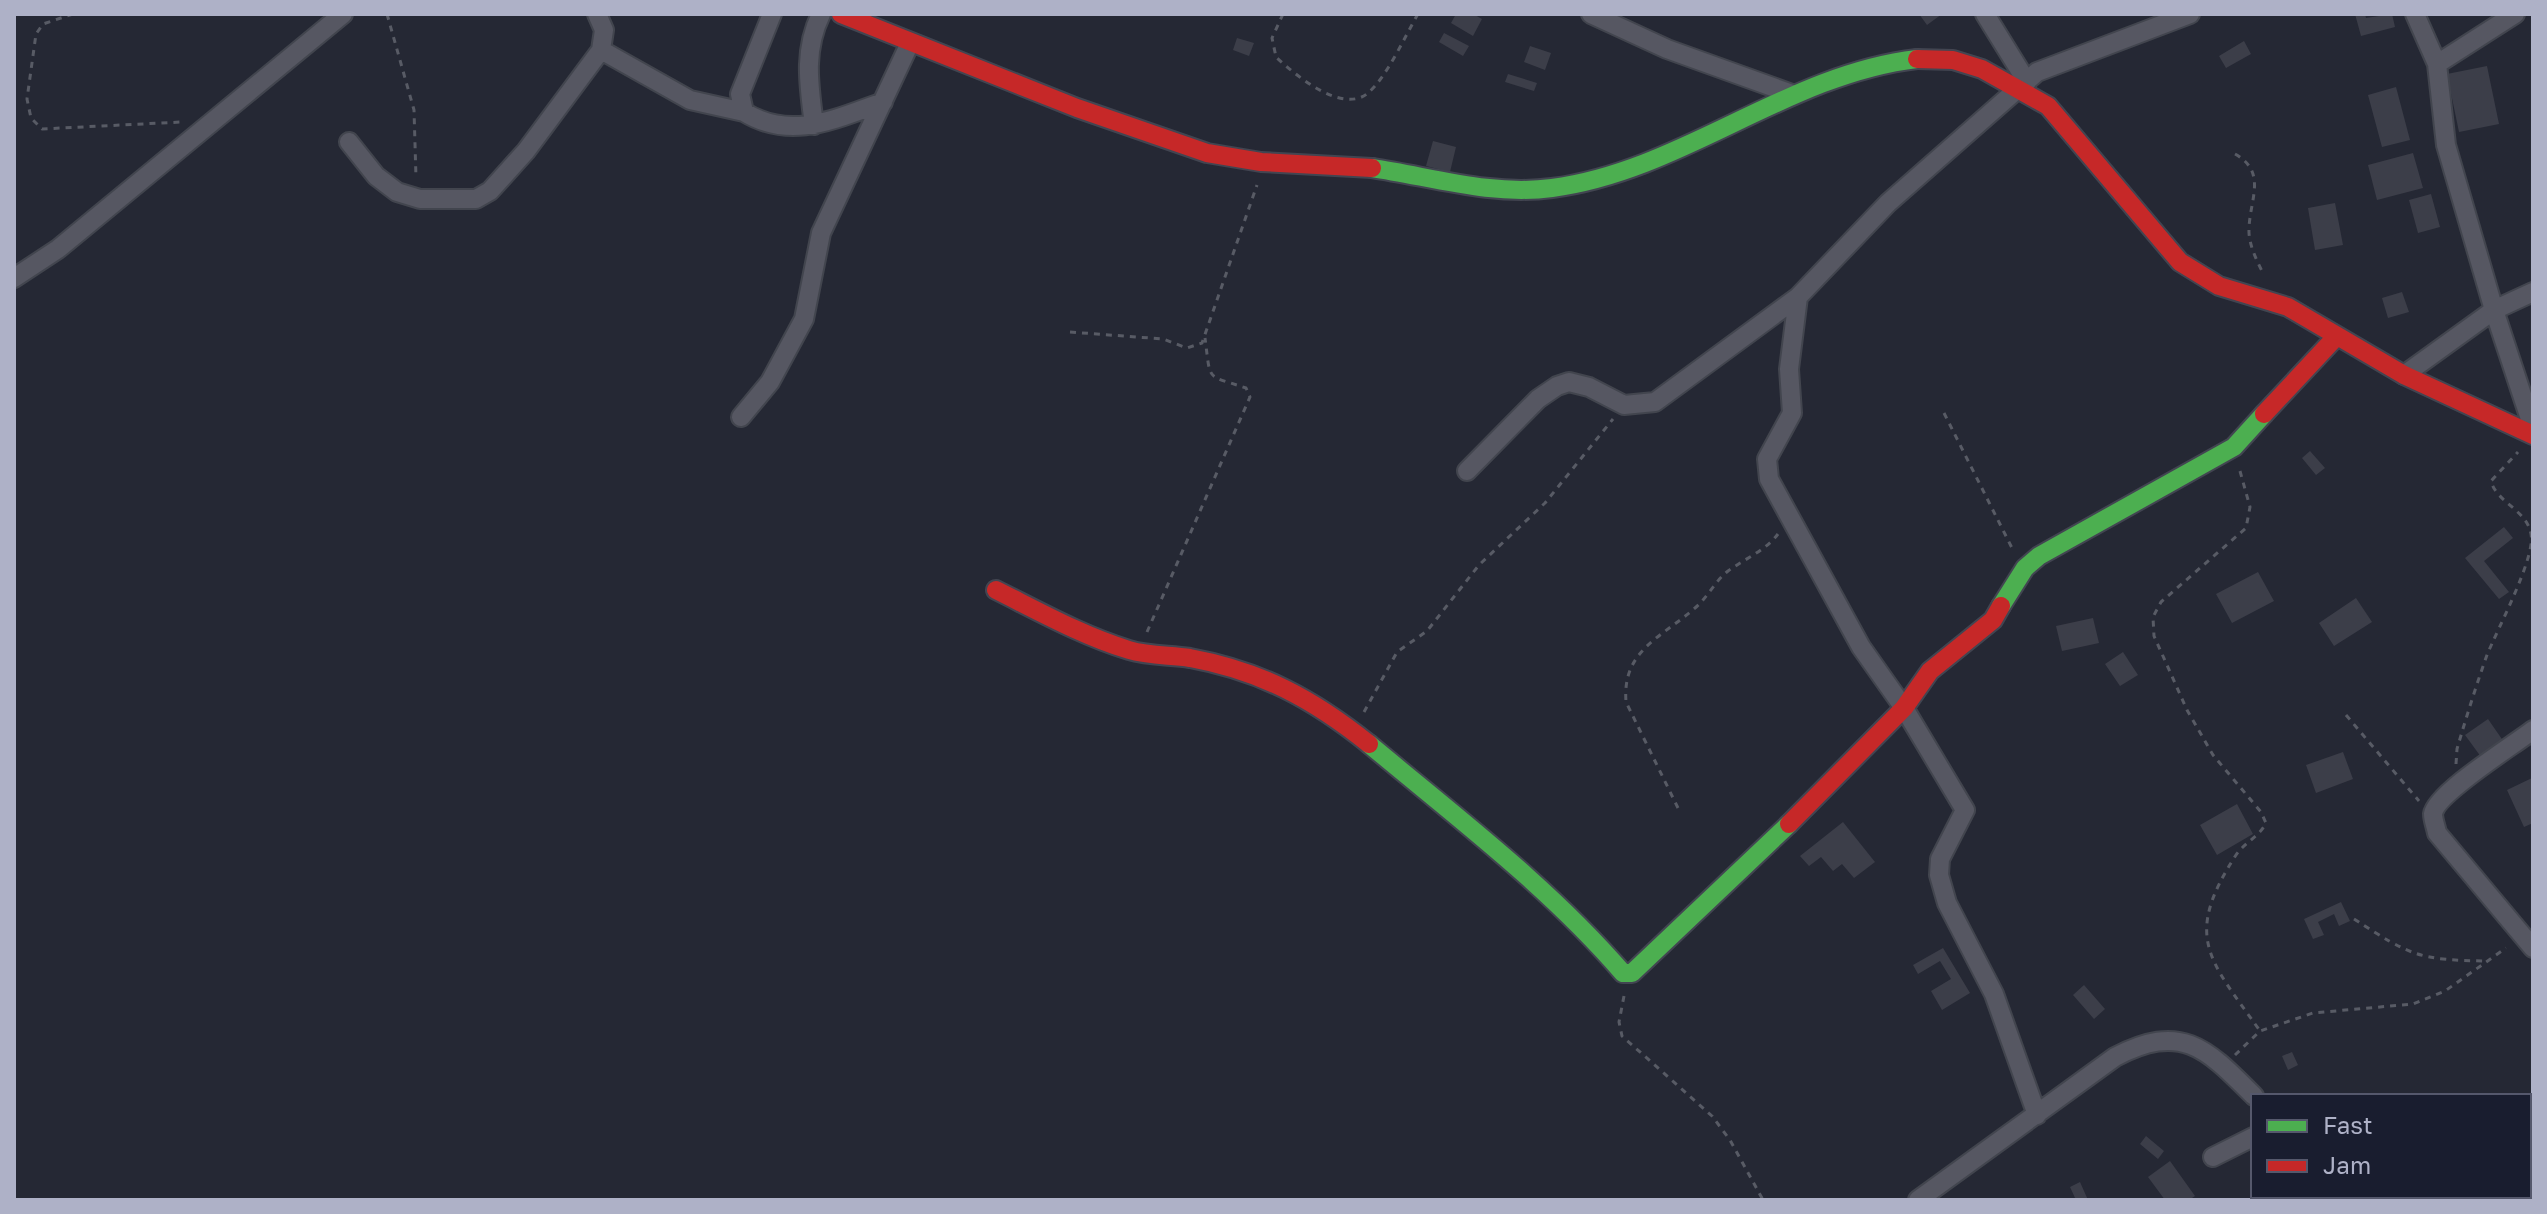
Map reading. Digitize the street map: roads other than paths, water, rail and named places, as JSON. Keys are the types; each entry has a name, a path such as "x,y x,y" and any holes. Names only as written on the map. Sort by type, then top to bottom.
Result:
{"street":[{"path":"14,278 58,249 343,14"},
{"path":"349,142 386,186 410,198 468,201 490,191 526,151 601,50 604,30 597,14"},
{"path":"744,112 740,94 772,14"},
{"path":"814,125 807,62 813,30 821,14"},
{"path":"842,14 1107,120 1223,157 1263,162 1319,162 1489,187 1551,188 1597,179 1672,151 1792,94 1906,60 1941,58 2024,84"},
{"path":"1591,14 1667,49 1792,94"},
{"path":"1985,14 2024,84 2067,126 2180,262 2219,286 2288,307 2335,338 2528,441"},
{"path":"1467,471 1538,399 1557,386 1569,382 1589,387 1624,405 1655,402 1798,297 1888,203 2024,84 2053,64 2190,14"},
{"path":"2415,14 2437,64 2446,145 2494,310 2533,428"},
{"path":"2437,64 2515,14"},
{"path":"741,417 770,382 804,319 821,233 910,43"},
{"path":"601,50 690,100 744,112 776,127 814,125 883,102"},
{"path":"2404,375 2494,310 2533,292"},
{"path":"1798,297 1789,369 1792,413 1767,459 1769,479 1861,647 1904,708 1965,810 1940,859 1939,875 1947,903 1994,994 2037,1115"},
{"path":"996,590 1087,635 1134,652 1189,658 1259,675 1327,710 1517,867 1592,937 1623,973 1632,973 1734,880 1904,708 1930,671 1993,620 2025,568 2039,556 2234,447 2335,338"},
{"path":"2528,942 2437,833 2433,815 2437,804 2455,788 2532,732"},
{"path":"1918,1200 2115,1057 2145,1041 2166,1038 2190,1045 2224,1066 2252,1094"},
{"path":"2213,1157 2251,1138"}]}
